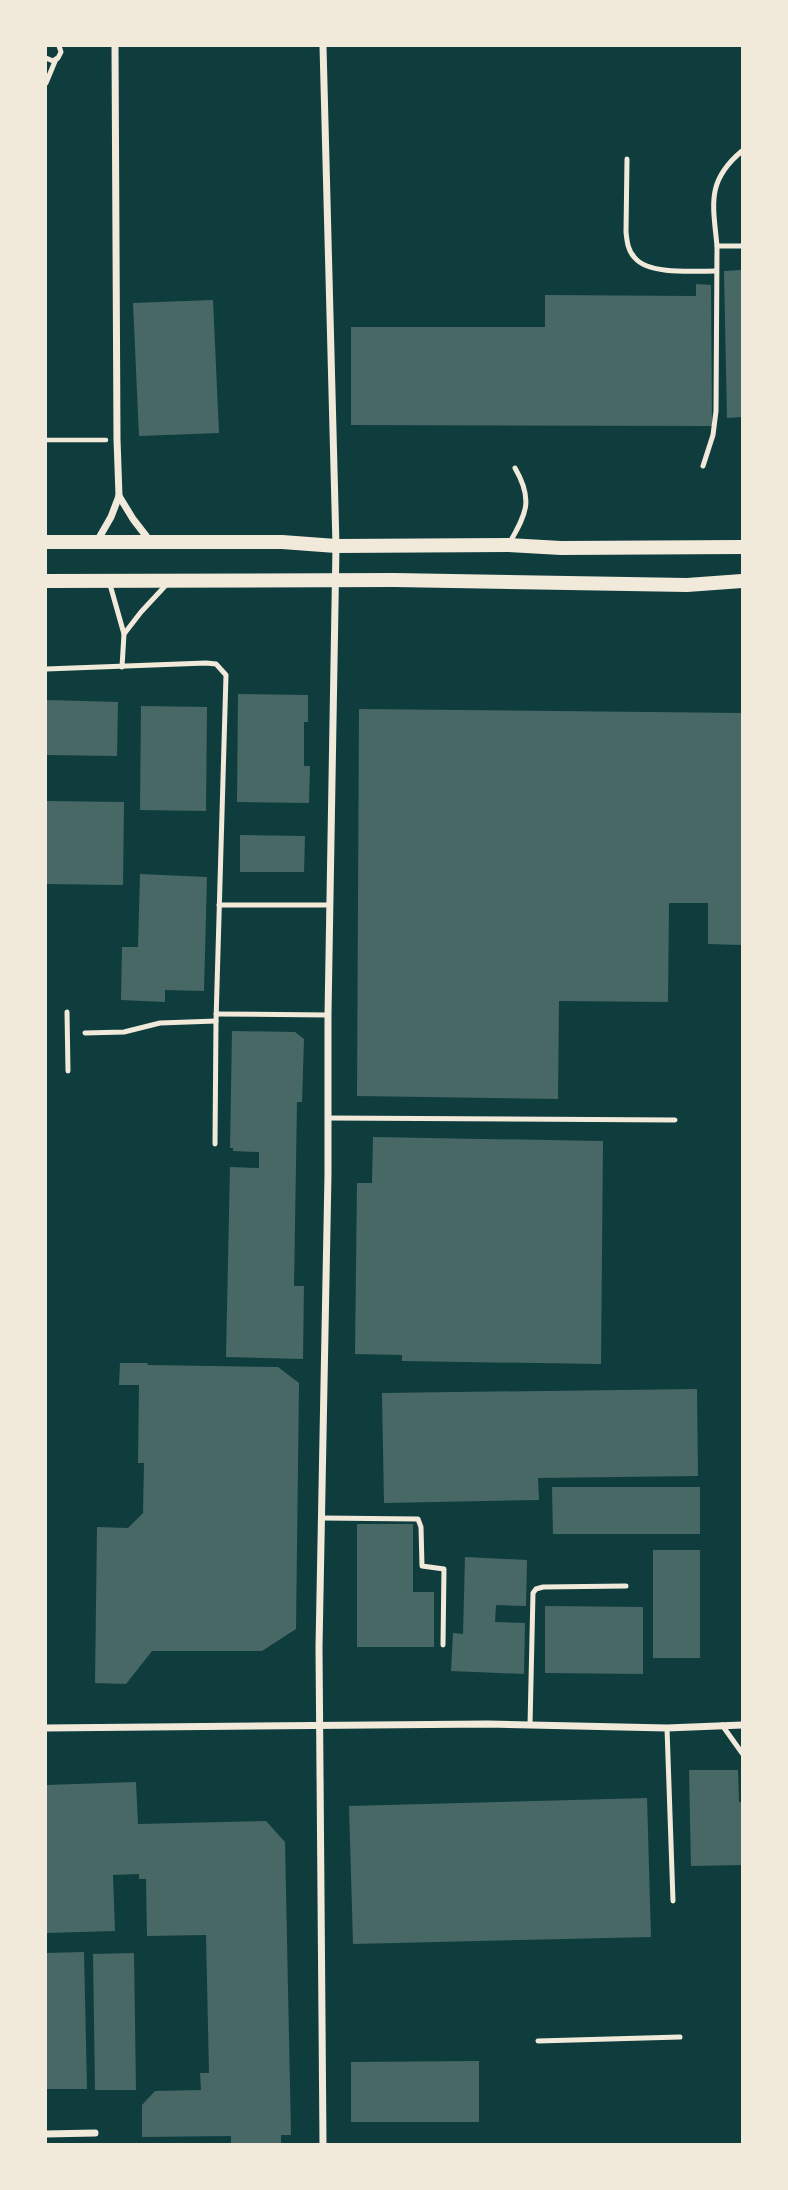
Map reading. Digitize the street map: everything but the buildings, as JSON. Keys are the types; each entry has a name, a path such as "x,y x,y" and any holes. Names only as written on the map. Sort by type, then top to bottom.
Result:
{"main road":[{"path":"46,542 282,542 336,546 508,545 561,548 743,547"},
{"path":"46,582 335,581 688,585 743,582"}],"street":[{"path":"96,543 119,496 115,46"},
{"path":"323,46 336,546 319,1647 323,2144"},
{"path":"119,496 132,519 152,543"},
{"path":"46,1728 530,1725 667,1728 743,1724"},
{"path":"46,2134 95,2133"}],"lane":[{"path":"46,83 61,52 59,46"},
{"path":"46,58 50,61 56,60"},
{"path":"703,466 713,435 716,411 717,246 714,192 719,176 743,151"},
{"path":"627,159 626,232 635,259 660,270 716,271"},
{"path":"717,246 743,246"},
{"path":"508,545 520,526 526,506 525,485 515,468"},
{"path":"109,580 124,634 122,667"},
{"path":"124,634 169,581"},
{"path":"46,669 216,664 226,675 215,1144"},
{"path":"219,905 330,905"},
{"path":"67,1012 68,1070"},
{"path":"216,1014 328,1015"},
{"path":"85,1033 124,1032 160,1023 216,1021"},
{"path":"328,1118 675,1120"},
{"path":"322,1518 418,1519 421,1527 422,1566 444,1569 443,1645"},
{"path":"530,1725 533,1593 543,1587 626,1586"},
{"path":"722,1725 743,1753"},
{"path":"667,1728 673,1901"},
{"path":"538,2041 680,2038"}],"path":[{"path":"46,440 117,439"}]}
